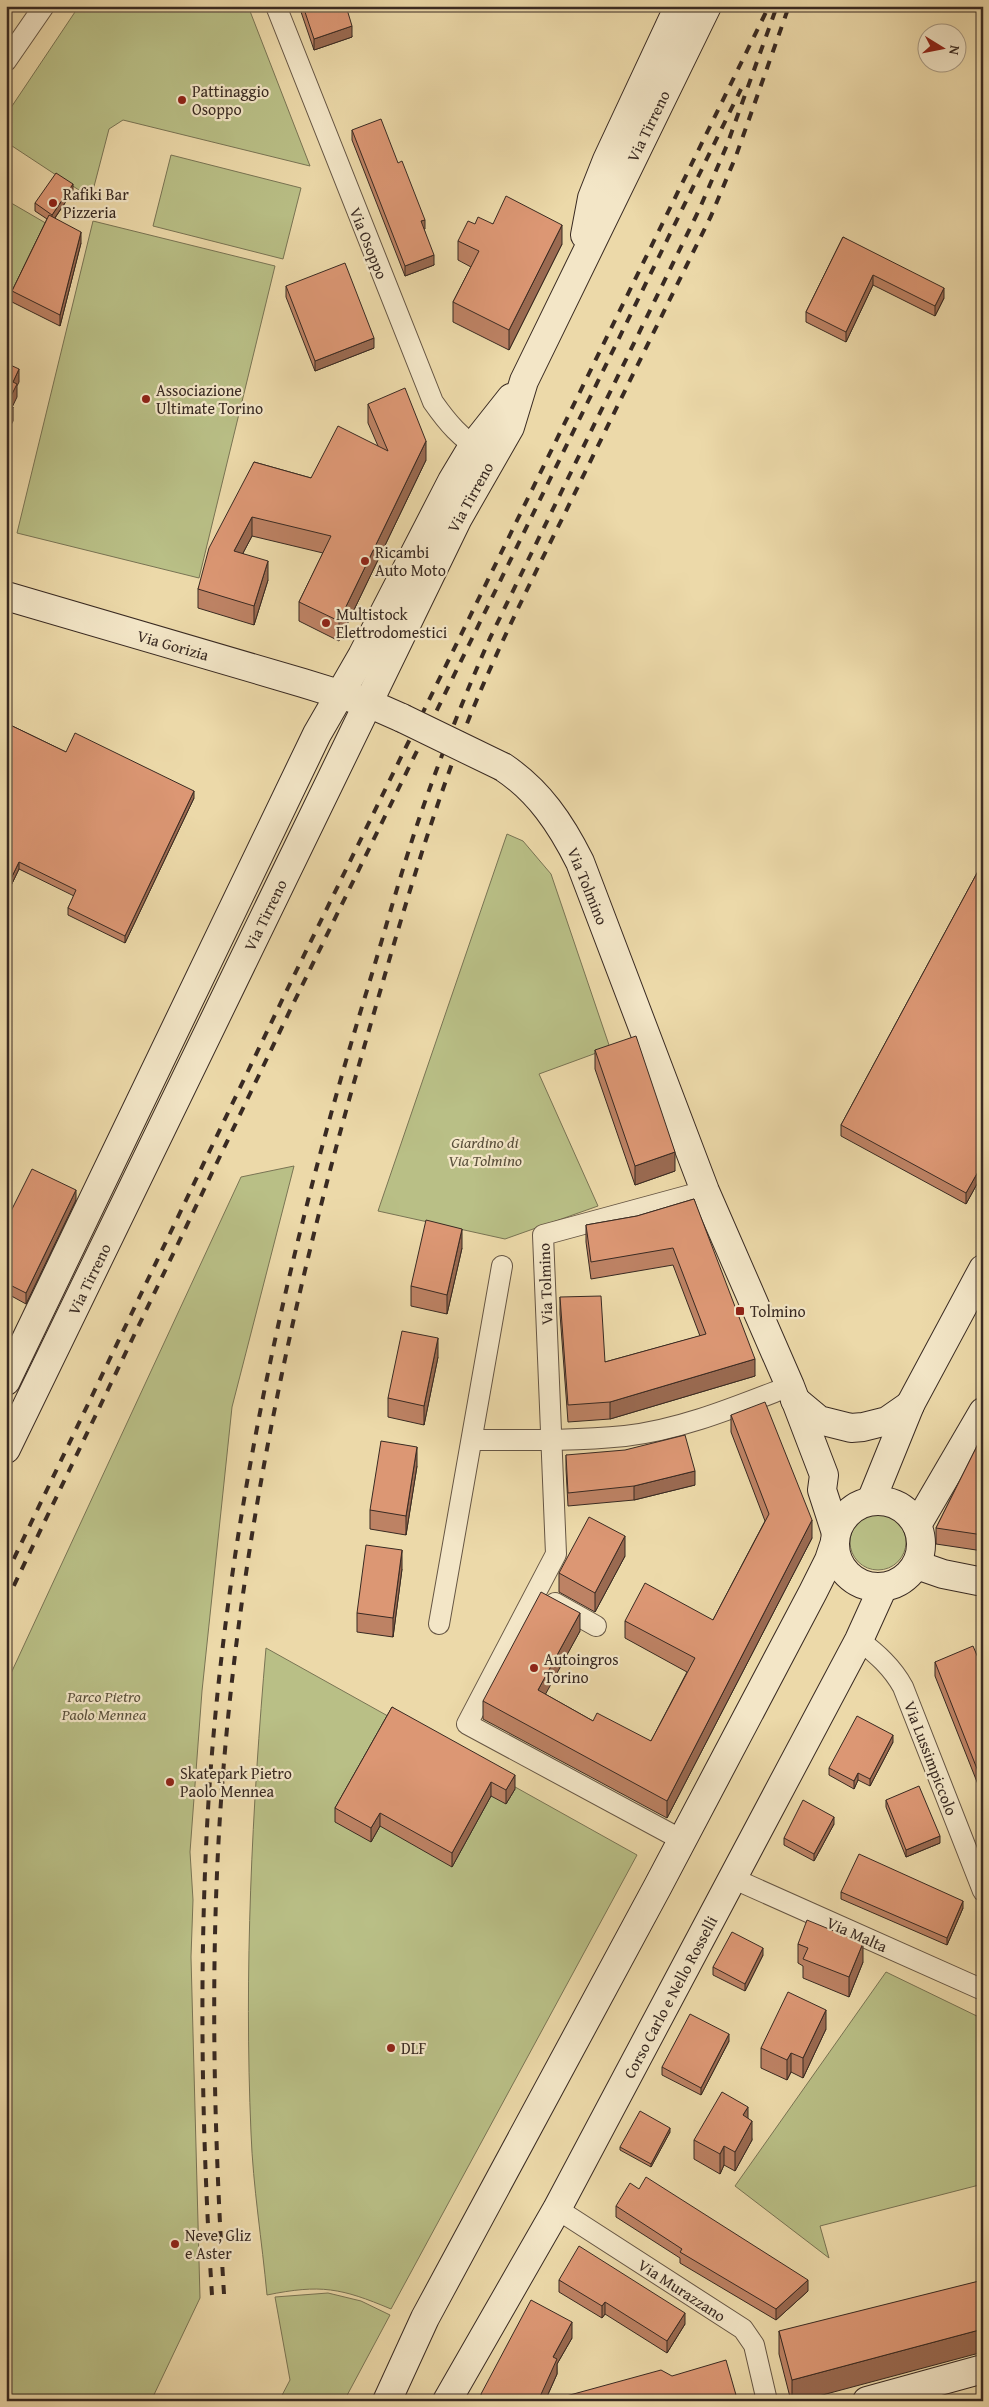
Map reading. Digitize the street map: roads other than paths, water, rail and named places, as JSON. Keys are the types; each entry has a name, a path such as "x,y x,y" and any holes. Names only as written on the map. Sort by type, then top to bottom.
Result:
{"street":[{"path":"6,61 44,6"},
{"name":"Via Osoppo","path":"276,6 432,402 448,424 483,451"},
{"name":"Via Tirreno","path":"6,1449 458,518 483,451 524,381 578,271 696,7"},
{"name":"Via Tirreno","path":"6,1381 317,734 340,695 452,481 483,451"},
{"name":"Via Gorizia","path":"6,596 340,695"},
{"name":"Via Tolmino","path":"340,695 368,703 402,718 503,767 531,790 548,808 564,831 580,862 705,1191 792,1393 824,1475 822,1490 835,1538"},
{"name":"Via Tolmino","path":"551,1440 543,1235 705,1191"},
{"path":"439,1624 502,1266"},
{"path":"868,1501 910,1405 983,1269"},
{"path":"472,1440 551,1440 626,1436 666,1428 792,1393 819,1420 851,1428 887,1421 910,1405"},
{"path":"917,1525 983,1412"},
{"path":"551,1440 556,1554 466,1724 682,1840"},
{"path":"824,1475 848,1493 868,1501"},
{"path":"387,2401 425,2318 830,1560 835,1538 844,1516 868,1501 885,1500 898,1505 910,1513 917,1525 922,1545 916,1565 902,1580 883,1587 861,1584 851,1578 838,1560 835,1538"},
{"path":"916,1565 943,1574 983,1582"},
{"name":"Corso Carlo e Nello Rosselli","path":"450,2399 557,2209 859,1640 883,1587"},
{"path":"536,1593 596,1626"},
{"name":"Via Lussimpiccolo","path":"859,1640 881,1657 897,1675 903,1687 983,1891"},
{"name":"Via Malta","path":"732,1878 983,1990"},
{"name":"Via Murazzano","path":"557,2209 743,2330 754,2345 767,2401"},
{"path":"866,2401 983,2369"}],"railway":[{"path":"6,1575 285,994 769,6"},
{"path":"212,2295 204,2120 202,2002 207,1827 215,1722 226,1617 242,1513 261,1409 307,1203 402,872 418,821 449,736 490,638 699,210 727,145 777,6"},
{"path":"224,2294 214,2055 214,1995 220,1816 228,1717 254,1520 292,1325 315,1228 340,1132 402,915 441,795 470,716 529,586 711,216 736,156 789,6"},
{"path":"6,1602 295,1000 741,89"}],"place":[{"name":"Pattinaggio Osoppo","path":"182,100"},
{"name":"Rafiki Bar Pizzeria","path":"53,203"},
{"name":"Associazione Ultimate Torino","path":"146,399"},
{"name":"Ricambi Auto Moto","path":"365,561"},
{"name":"Multistock Elettrodomestici","path":"326,623"},
{"name":"Tolmino","path":"740,1311"},
{"name":"Autoingros Torino","path":"534,1668"},
{"name":"Skatepark Pietro Paolo Mennea","path":"170,1782"},
{"name":"DLF","path":"391,2048"},
{"name":"Neve, Gliz e Aster","path":"175,2244"}],"park label":[{"name":"Giardino di Via Tolmino","path":"485,1151"},
{"name":"Parco Pietro Paolo Mennea","path":"104,1705"}]}
